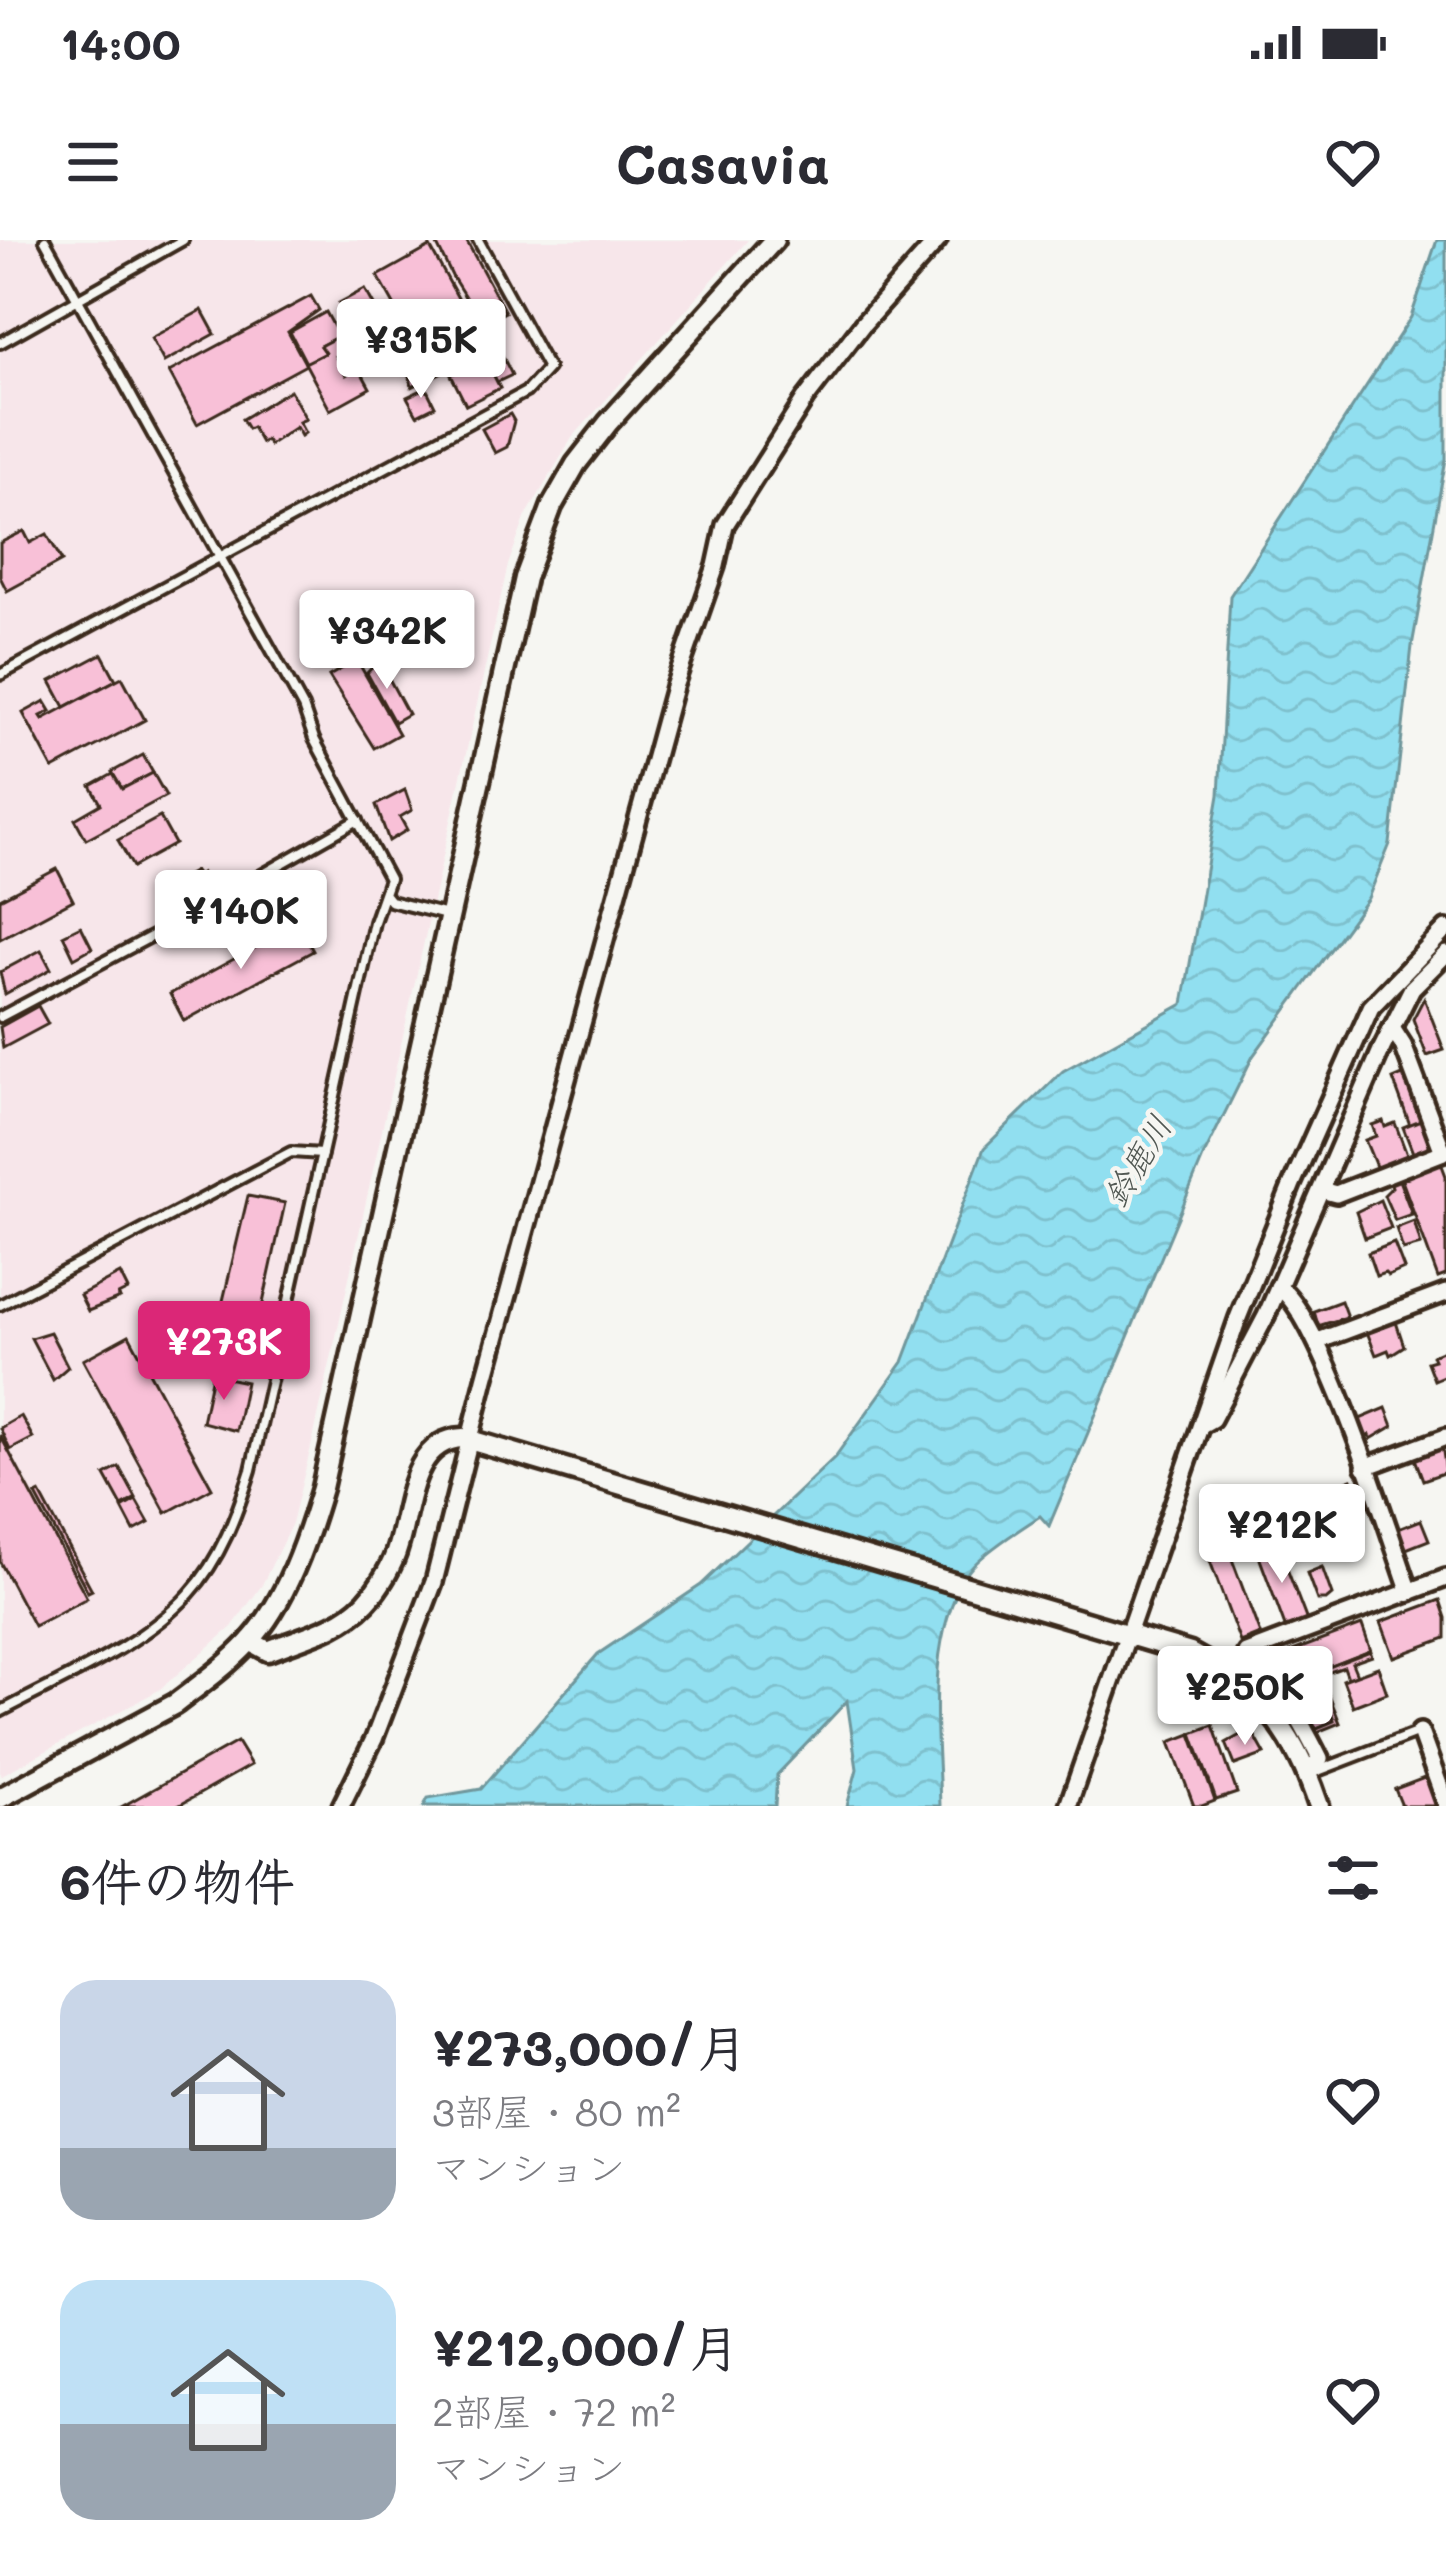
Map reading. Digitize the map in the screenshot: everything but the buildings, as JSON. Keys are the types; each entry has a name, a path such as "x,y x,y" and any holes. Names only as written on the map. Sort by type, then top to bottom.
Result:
{"street":[{"path":"0,1798 176,1704 250,1641 303,1546 322,1487 442,914 525,578 552,506 576,464 774,240"},
{"path":"341,1806 374,1739 427,1603 475,1440 674,687 716,566 725,525 805,399 938,240"},
{"path":"1068,1806 1122,1633 1292,1184 1371,1007 1446,929"},
{"path":"1200,1426 1212,1419 1278,1287 1412,988 1446,954"},
{"path":"1321,1190 1336,1194 1444,1152 1392,1028"},
{"path":"1278,1287 1289,1294 1318,1341 1409,1592"},
{"path":"1318,1341 1446,1293"},
{"path":"1365,1467 1446,1437"},
{"path":"250,1641 268,1652 300,1637 314,1636 366,1602 397,1552 422,1461 448,1438 475,1440 1190,1653 1243,1684 1276,1717 1308,1774 1319,1806"},
{"path":"1308,1774 1319,1759 1298,1715 1281,1688 1246,1653 1446,1578"},
{"path":"1420,1732 1446,1804"}],"lane":[{"path":"0,1712 160,1619 188,1595 212,1564 236,1517 251,1470 374,922 388,899 389,879 314,739 303,707 45,240"},
{"path":"0,344 182,240"},
{"path":"0,675 526,392 548,368 478,240"},
{"path":"0,1017 358,820"},
{"path":"388,899 442,914"},
{"path":"0,1304 291,1152 322,1154"},
{"path":"1308,1774 1420,1732"}],"shaded area":[{"path":"0,240 748,240 572,438 526,516 508,565 314,1435 292,1523 262,1585 232,1627 159,1690 0,1776"}],"water":[{"name":"鈴鹿川","path":"1437,240 1446,240 1446,459 1412,646 1390,844 1368,898 1253,1056 1204,1155 1049,1526 1040,1516 989,1551 966,1575 953,1601 944,1629 937,1688 940,1806 847,1806 857,1769 847,1701 777,1775 775,1806 424,1806 428,1798 481,1789 598,1654 701,1585 835,1457 903,1362 984,1148 1063,1071 1183,1004 1219,795 1230,596 1411,317"}]}
